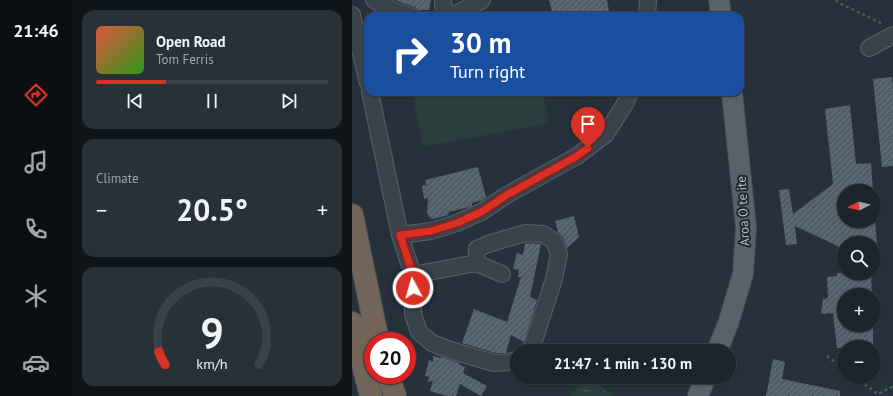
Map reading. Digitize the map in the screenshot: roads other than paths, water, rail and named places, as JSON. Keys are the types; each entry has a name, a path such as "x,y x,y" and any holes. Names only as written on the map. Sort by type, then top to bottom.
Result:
{"highway":[{"path":"352,215 376,332"},
{"path":"352,323 371,396"},
{"path":"391,384 395,396"}],"main road":[{"path":"719,0 720,12"},
{"name":"Aroa O te ite","path":"720,344 728,324 743,274 746,228 732,96"},
{"path":"698,396 703,384"}],"lane":[{"path":"374,0 399,12"},
{"path":"443,0 443,5 446,12"},
{"path":"460,12 482,0"},
{"path":"646,12 648,0"},
{"path":"352,15 362,36 364,52"},
{"path":"869,48 890,30"},
{"path":"371,96 400,235 413,275 413,314 419,332 432,343 450,350 494,363 510,362"},
{"path":"400,235 431,231 457,223 483,211 521,187 577,156 606,134 628,96"},
{"path":"476,263 478,249 525,233 542,234 554,241 559,254 554,279 533,344"},
{"path":"413,275 476,263 502,274"}]}
